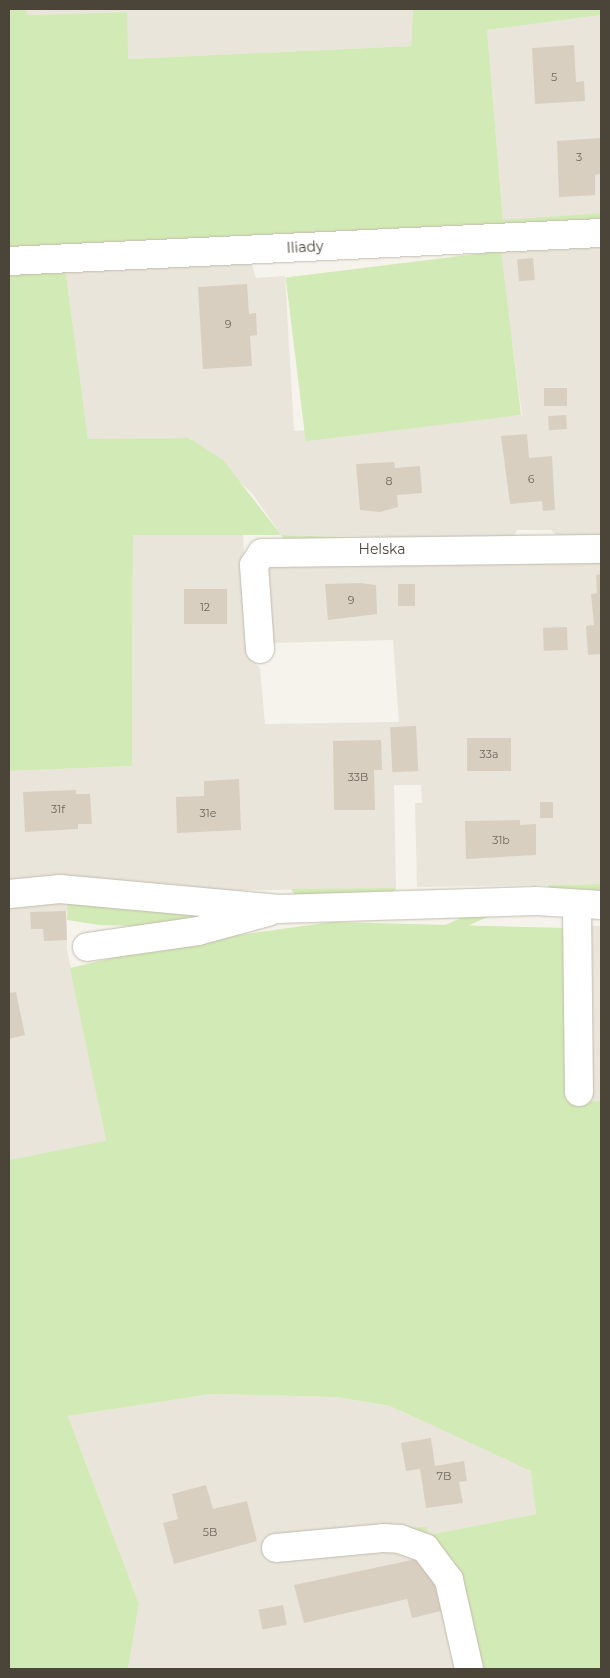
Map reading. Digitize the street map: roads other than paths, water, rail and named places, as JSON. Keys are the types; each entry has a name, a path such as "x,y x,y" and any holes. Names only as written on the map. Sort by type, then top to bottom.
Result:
{"street":[{"name":"Iliady","path":"9,261 601,233"},
{"name":"Helska","path":"260,649 254,565 262,553 601,548"},
{"path":"9,894 60,889 279,909 537,901 589,905 579,1092"},
{"path":"87,947 198,931 279,909"},
{"path":"276,1548 383,1538 400,1539 426,1548 449,1580 469,1669"}]}
